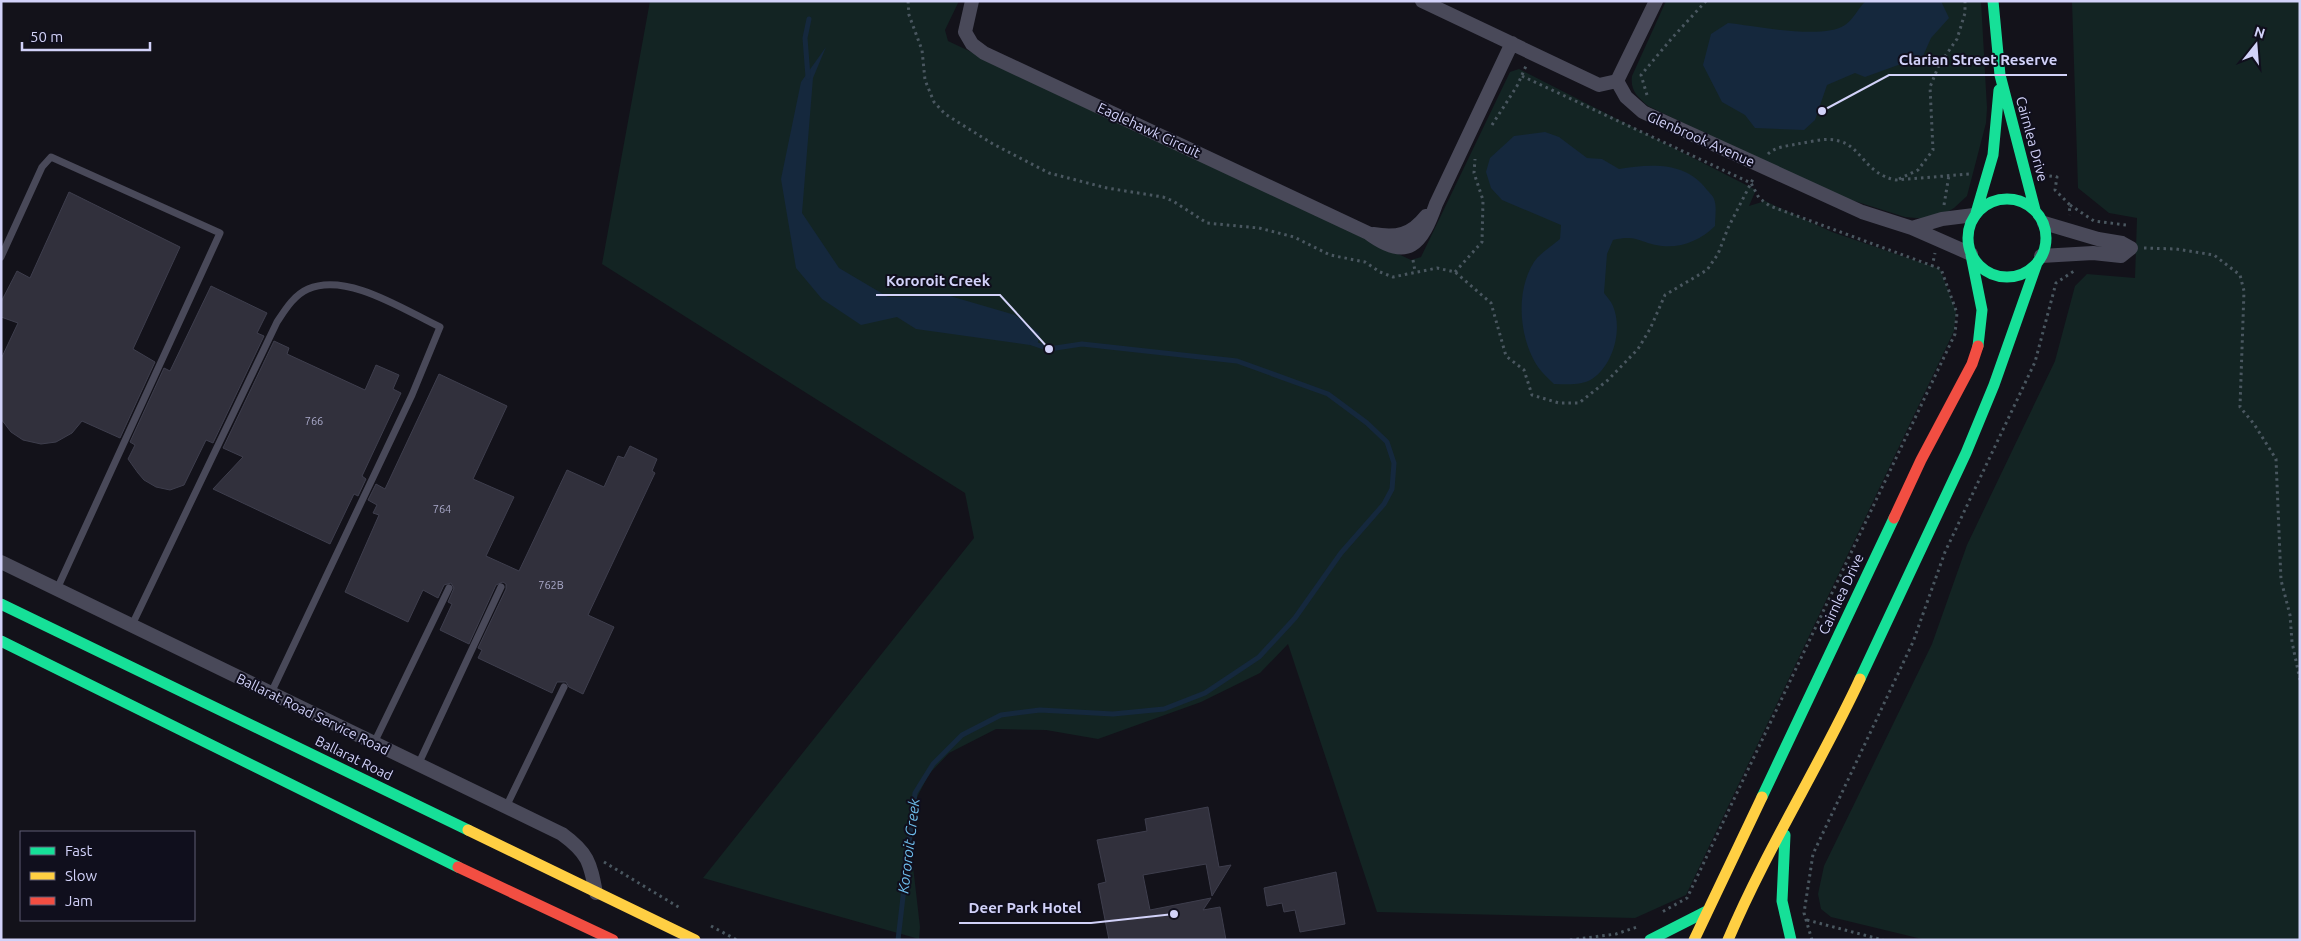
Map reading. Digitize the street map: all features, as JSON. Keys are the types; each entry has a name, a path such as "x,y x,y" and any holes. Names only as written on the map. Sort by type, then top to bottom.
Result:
{"main road":[{"name":"Cairnlea Drive","path":"1993,1 2000,76 2035,210"},
{"name":"Cairnlea Drive","path":"1975,214 1993,155 2000,76"},
{"path":"1728,940 1743,905 1786,828 1841,720 1966,453 1994,385 2045,248 2044,223 2035,210 2024,202 2008,198 1994,200 1975,214 1967,233 1971,254 1977,264 1988,272 1998,276 2012,277 2026,272 2039,260"},
{"name":"Cairnlea Drive","path":"1694,940 1921,460 1972,364 1981,339 1983,314 1980,286 1971,254"},
{"name":"Ballarat Road","path":"1,604 695,940"},
{"path":"1,642 454,865 613,940"},
{"path":"1786,828 1780,895 1781,911 1791,940"},
{"path":"1650,940 1707,911"}],"street":[{"name":"Eaglehawk Circuit","path":"972,1 965,32 972,44 984,52 1368,232 1388,236 1405,234 1415,229 1436,204 1512,43"},
{"path":"1422,1 1599,85 1618,81 1656,1"},
{"name":"Glenbrook Avenue","path":"1618,81 1626,97 1643,112 1862,212 1912,228 1971,254"},
{"path":"1912,228 1942,219 1975,214"},
{"path":"2039,260 2071,254 2093,253 2121,256 2131,248 2122,243 2098,239 2044,223"},
{"name":"Ballarat Road Service Road","path":"1,562 562,834 584,852"},
{"path":"584,852 596,893"}],"lane":[{"path":"1,257 42,167 51,157 220,233 57,589"},
{"path":"132,625 276,322 288,305 306,290 325,284 342,284 360,289 440,327 412,395 271,693"},
{"path":"418,765 501,587"},
{"path":"374,744 449,588"},
{"path":"506,807 564,687"}],"path":[{"path":"908,1 909,16 922,50 925,80 938,108 993,144 1049,173 1163,197 1173,201 1207,223 1247,226 1294,237 1330,254 1365,262 1387,275 1402,276 1415,271 1437,268 1455,272 1491,303 1506,356 1524,370 1532,395 1559,403 1579,403 1608,380 1638,349 1650,329 1665,294 1706,270 1712,262 1768,152 1774,149 1810,142 1840,141 1855,151 1864,162 1884,178 1896,180 1988,172"},
{"path":"1648,97 1641,76 1706,1"},
{"path":"1896,180 1918,170 1933,150 1930,87 1939,65 1957,39 1964,13 1964,1"},
{"path":"1487,131 1505,106 1522,76 1532,53"},
{"path":"1522,76 1751,183 1760,198 1770,206 1941,269 1957,312 1955,334 1687,898 1661,913"},
{"path":"1455,272 1482,242 1482,200 1474,174 1475,153"},
{"path":"2025,172 2056,177 2055,190 2070,205 2094,221 2126,225"},
{"path":"2069,230 2070,205"},
{"path":"2131,248 2176,249 2214,255 2240,275 2244,291 2240,407 2254,424 2276,459 2281,580 2290,615 2292,642 2300,680"},
{"path":"1812,940 1804,913 1813,854 1914,642 1945,552 2035,362 2056,283 2074,271 2071,254"},
{"path":"584,852 614,867 683,910"},
{"path":"1807,920 1883,940"},
{"path":"704,923 737,940"},
{"path":"1570,940 1625,932 1643,923"}],"shaded area":[{"path":"650,1 959,1 945,30 948,41 1411,260 1421,257 1510,72 1519,69 1756,190 1749,206 1765,201 1832,232 1940,269 1956,311 1954,331 1686,895 1635,918 1377,912 1288,644 1260,673 1201,702 1098,739 1046,730 996,729 949,753 929,774 915,801 910,840 920,927 919,939 703,878 974,538 965,493 602,264"},
{"path":"1666,1 1981,1 1987,108 1986,123 1967,196 1944,214 1927,219 1905,217 1829,193 1648,106 1638,97 1634,90 1632,76"},
{"path":"2072,1 2300,1 2300,940 1926,940 1831,917 1821,909 1818,894 1824,866 1932,644 1967,545 2055,361 2075,286 2087,274 2135,278 2137,218 2109,213 2078,188"}],"water":[{"path":"1866,1 1941,1 1949,18 1931,38 1923,56 1865,77 1855,73 1827,85 1815,120 1804,130 1755,128 1745,115 1722,102 1703,65 1711,34 1728,23 1806,32 1835,29 1848,23"},
{"path":"826,47 813,78 802,213 839,268 888,297 950,296 1015,315 1040,334 1037,346 916,329 897,317 861,325 822,299 796,268 781,179 801,82"},
{"path":"1545,132 1559,137 1587,158 1602,159 1619,169 1655,166 1678,169 1698,181 1711,194 1715,205 1715,226 1691,242 1677,246 1662,246 1633,238 1613,240 1607,254 1604,293 1612,304 1616,315 1617,326 1614,346 1606,365 1599,373 1592,379 1578,384 1554,384 1541,371 1532,355 1523,329 1522,301 1528,274 1534,262 1560,239 1561,225 1502,200 1491,188 1486,172 1490,158 1514,136"}],"building":[{"path":"69,192 180,247 133,349 155,362 120,438 82,421 72,433 56,442 41,444 23,440 11,432 1,419 1,359 18,323 1,317 1,302 17,271 30,278"},
{"path":"211,286 267,313 257,333 264,336 213,443 206,440 184,485 170,490 156,487 144,480 128,459 135,445 130,442 164,368 170,371"},
{"path":"274,341 289,348 287,354 365,390 376,365 399,375 393,389 401,393 362,476 366,479 358,496 354,494 330,544 213,489 243,457 223,448"},
{"path":"439,374 507,406 473,479 514,497 486,556 519,571 567,470 604,487 618,456 624,458 630,446 657,459 652,471 655,473 588,615 614,627 583,694 569,687 566,682 557,682 552,693 478,658 482,650 478,648 506,589 506,584 503,582 496,585 469,644 440,630 452,604 448,602 454,588 451,583 444,585 438,598 423,590 408,622 345,592 379,515 373,513 377,505 368,500 376,484 385,489"},
{"path":"1208,807 1219,867 1231,865 1212,896 1206,864 1143,875 1150,910 1211,898 1203,910 1220,907 1226,940 1109,940 1098,884 1106,882 1097,840 1147,831 1145,819"},
{"path":"1336,872 1345,924 1300,932 1295,910 1284,912 1282,903 1267,906 1264,888"}],"waterway":[{"name":"Kororoit Creek","path":"808,77 805,38 809,19"},
{"name":"Kororoit Creek","path":"898,940 915,793 933,764 962,735 1001,715 1040,710 1113,714 1164,709 1205,693 1259,657 1295,618 1341,553 1384,504 1392,489 1394,463 1387,442 1367,423 1328,394 1237,361 1082,344 1049,349 1032,343"}],"traffic: fast":[{"path":"1993,1 2000,75 2035,210"},
{"path":"1976,213 1993,155 1999,90"},
{"path":"2007,199 2022,202 2035,210 2043,223 2046,238 2043,253 2035,266 2022,274 2007,277 1992,274 1979,266 1971,253 1968,238 1971,223 1979,210 1992,202 2007,199"},
{"path":"1971,255 1982,310 1978,346"},
{"path":"1860,679 1966,453 1994,385 2037,263"},
{"path":"1762,797 1894,518"},
{"path":"1,604 468,830"},
{"path":"1,641 458,867"},
{"path":"1785,835 1782,901 1791,940"},
{"path":"1650,940 1707,911"}],"traffic: slow":[{"path":"1728,940 1759,874 1860,679"},
{"path":"1694,940 1762,797"},
{"path":"468,830 695,940"}],"traffic: jam":[{"path":"1894,518 1921,460 1972,364 1978,346"},
{"path":"458,867 613,940"}],"place":[{"name":"Clarian Street Reserve","path":"1822,111"},
{"name":"Kororoit Creek","path":"1049,349"},
{"name":"Deer Park Hotel","path":"1174,914"}]}
